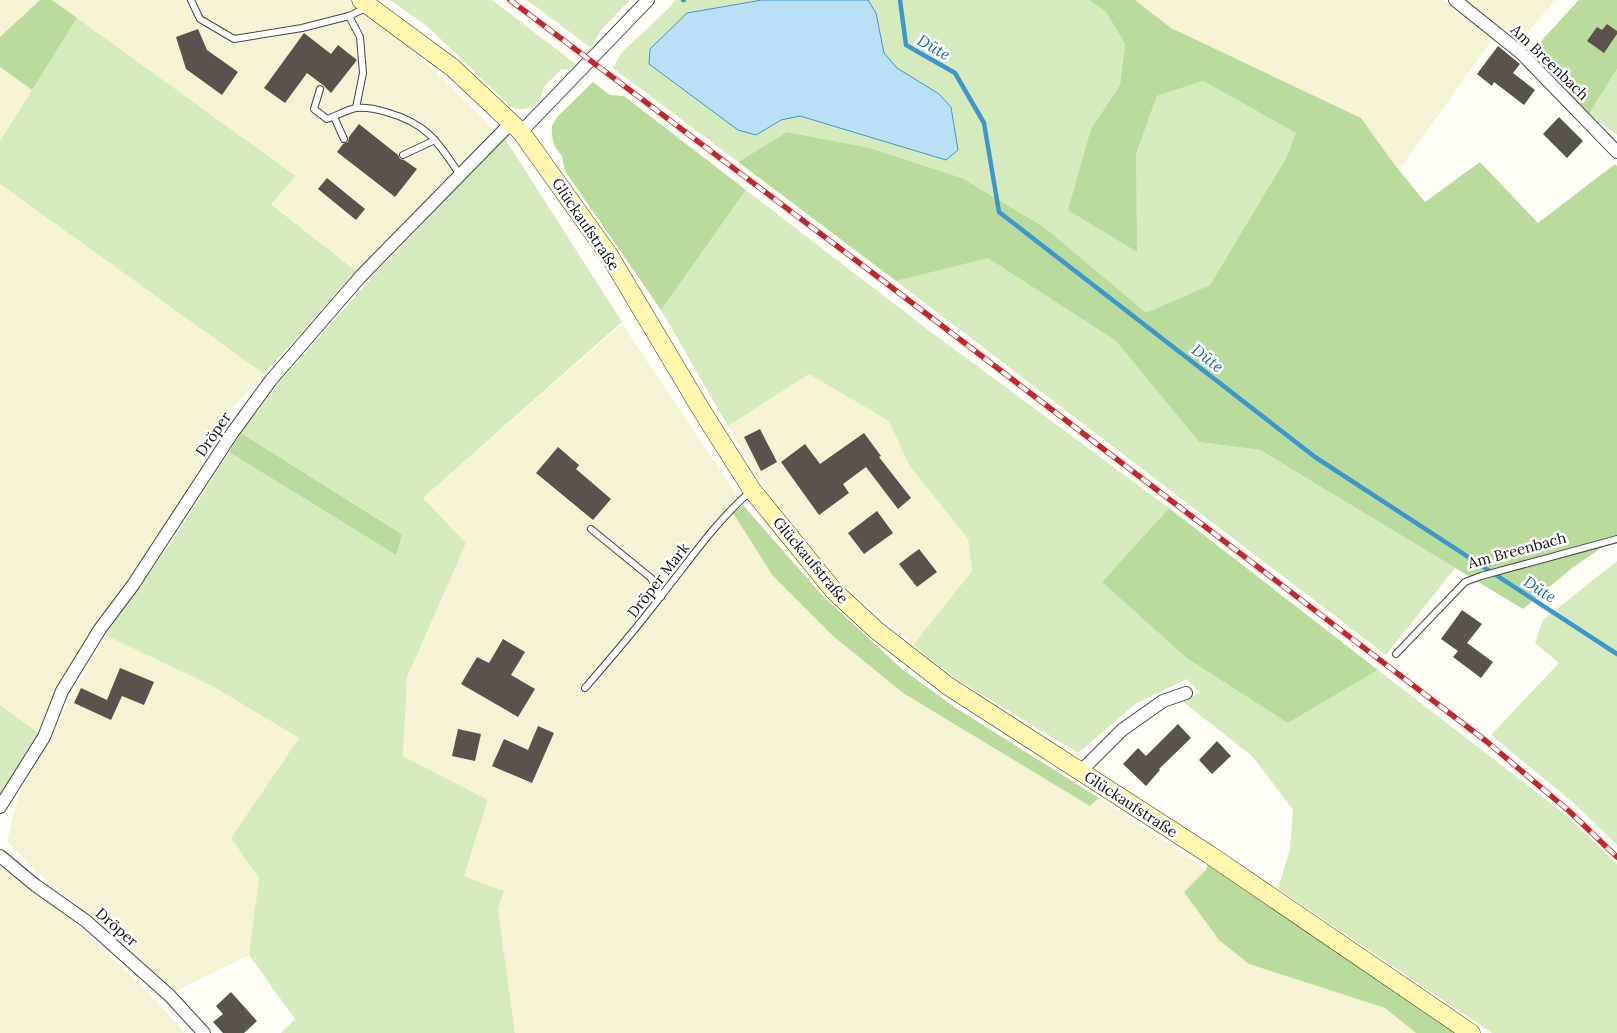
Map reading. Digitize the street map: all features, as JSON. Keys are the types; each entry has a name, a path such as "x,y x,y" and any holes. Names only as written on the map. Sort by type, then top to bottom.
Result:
{"main road":[{"name":"Glückaufstraße","path":"365,3 453,68 516,127 609,255 702,411 752,490 834,591 876,630 948,686 1210,855 1471,1033"}],"street":[{"name":"Dröper","path":"0,807 44,737 62,691 100,629 133,585 233,432 271,380 361,276 460,175 516,127 648,0"},
{"name":"Am Breenbach","path":"1455,0 1521,53 1617,152"},
{"path":"1081,771 1122,730 1163,701 1186,692"},
{"name":"Dröper","path":"0,856 35,885 86,921 170,996 204,1033"}],"lane":[{"path":"190,0 200,20 234,39 302,28 349,16 365,3"},
{"path":"349,16 360,37 364,73 356,108"},
{"path":"320,89 314,110 327,119 356,108 372,108 398,116 428,132 460,175"},
{"path":"334,116 344,139"},
{"path":"403,155 435,140"},
{"name":"Dröper Mark","path":"585,688 729,511 752,490"},
{"path":"591,529 651,578 661,596"},
{"name":"Am Breenbach","path":"1396,654 1465,582 1508,568 1617,539"}],"shaded area":[{"path":"0,0 40,0 0,37"},
{"path":"52,0 350,0 364,9 412,49 496,132 356,271 271,203 296,176"},
{"path":"1135,0 1443,0 1494,37 1399,170 1394,164 1171,28"},
{"path":"1465,0 1556,0 1520,40"},
{"path":"0,67 32,90 0,141"},
{"path":"0,184 264,374 216,425 181,512 127,583 44,737 0,705"},
{"path":"622,324 738,497 733,514 833,636 903,693 1090,805 1099,798 1206,870 1184,892 1249,964 1385,1008 1416,1033 515,1033 498,909 504,891 464,876 488,800 403,756 407,679 466,543 423,498"},
{"path":"809,374 889,420 909,465 968,539 972,571 913,645 837,579 772,501 728,426"},
{"path":"105,635 214,687 299,738 231,838 259,878 249,955 172,993 91,917 36,871 7,841 19,793"},
{"path":"0,862 69,918 145,989 185,1033 0,1033"}],"green space":[{"path":"40,0 52,0 77,18 32,90 0,67 0,37"},
{"path":"390,0 492,0 576,64 569,70 562,69 550,80 544,87 540,99 531,107 519,109 511,107 428,27"},
{"path":"527,0 630,0 601,30 591,48"},
{"path":"675,0 1089,0 1106,12 1125,44 1120,85 1091,129 1136,251 1136,154 1157,96 1203,81 1296,133 1286,158 1210,285 1146,314 1044,227 962,178 870,148 787,132 738,162 613,68 622,52"},
{"path":"1089,0 1135,0 1171,28 1361,118 1394,164 1425,202 1480,162 1538,223 1615,164 1617,166 1617,537 1572,568 1523,609 1260,450 1199,442 1116,341 988,258 896,281 738,162 787,132 870,148 962,178 1044,227 1146,313 1210,285 1286,158 1296,133 1203,81 1157,96 1136,154 1137,252 1068,210 1091,129 1120,85 1125,44 1106,12"},
{"path":"1579,0 1617,0 1617,69 1589,114 1532,51"},
{"path":"77,18 296,176 271,204 356,271 264,374 0,184 0,141"},
{"path":"1617,69 1617,135 1589,114"},
{"path":"593,82 610,95 624,96 746,190 661,310 565,171 562,156 555,147 552,137 552,126 557,117"},
{"path":"504,137 622,322 423,498 466,543 407,678 403,756 488,800 464,876 504,891 498,909 515,1033 281,1033 295,1019 249,955 259,878 231,838 299,738 214,687 105,635 177,534 229,452 396,555 401,533 241,433 282,379 369,281"},
{"path":"746,190 927,329 1169,508 1102,582 1288,723 1378,670 1566,815 1617,864 1617,1033 1492,1033 1278,889 1290,849 1293,810 1253,757 1182,701 1200,693 1187,679 1135,704 1078,753 956,679 913,645 972,571 968,539 909,465 889,421 809,374 728,426 661,310"},
{"path":"987,257 1116,341 1199,442 1260,450 1455,568 1386,655 896,281"},
{"path":"241,433 402,534 396,555 229,452"},
{"path":"743,505 821,594 902,669 956,708 1099,798 1090,806 903,693 833,636 773,576 733,513"},
{"path":"1169,508 1378,670 1288,723 1187,658 1102,582"},
{"path":"1617,561 1617,845 1576,805 1491,735 1559,663 1535,643 1543,620"},
{"path":"0,705 44,737 0,807"},
{"path":"1210,855 1370,974 1455,1033 1416,1033 1385,1008 1249,964 1219,940 1184,892 1206,870"}],"water":[{"path":"762,0 868,0 876,13 884,53 897,68 939,94 951,107 958,150 946,160 800,116 781,120 756,135 738,130 649,64 650,49 687,13"}],"building":[{"path":"1607,24 1617,31 1617,34 1604,53 1587,41 1597,27 1602,30"},
{"path":"198,29 207,50 238,72 222,95 186,69 176,37"},
{"path":"304,33 331,54 338,45 357,60 331,93 307,73 285,103 264,88"},
{"path":"1498,46 1520,64 1513,73 1535,90 1524,105 1494,82 1492,86 1477,74"},
{"path":"1559,117 1583,141 1567,158 1543,134"},
{"path":"359,124 398,155 400,159 417,169 395,197 337,152 343,144 348,142 349,137"},
{"path":"327,178 365,209 356,220 318,189"},
{"path":"760,429 777,462 761,471 744,437"},
{"path":"864,433 881,456 879,457 911,498 898,509 866,467 843,484 849,493 819,515 781,462 805,444 820,464"},
{"path":"558,447 579,465 576,469 611,499 593,520 536,473"},
{"path":"877,511 893,533 864,554 848,533"},
{"path":"919,549 937,572 917,587 899,564"},
{"path":"1462,610 1482,624 1467,643 1493,662 1481,678 1453,657 1458,651 1441,639"},
{"path":"503,639 525,652 511,675 535,689 518,717 461,684 477,657 489,663"},
{"path":"120,668 154,682 144,705 122,696 111,720 74,703 81,688 107,700"},
{"path":"1178,724 1191,738 1159,769 1146,786 1123,764 1138,748 1146,756"},
{"path":"538,726 554,733 532,783 492,766 504,739 528,750"},
{"path":"458,729 481,734 475,761 452,756"},
{"path":"1217,741 1231,756 1212,774 1199,760"},
{"path":"231,992 257,1021 244,1033 223,1033 213,1022 223,1014 216,1006"}],"waterway":[{"name":"Düte","path":"900,0 906,45 955,73 984,123 999,212 1315,457 1617,654"}],"railway":[{"path":"510,0 882,280 1486,741 1569,811 1617,857"}]}
